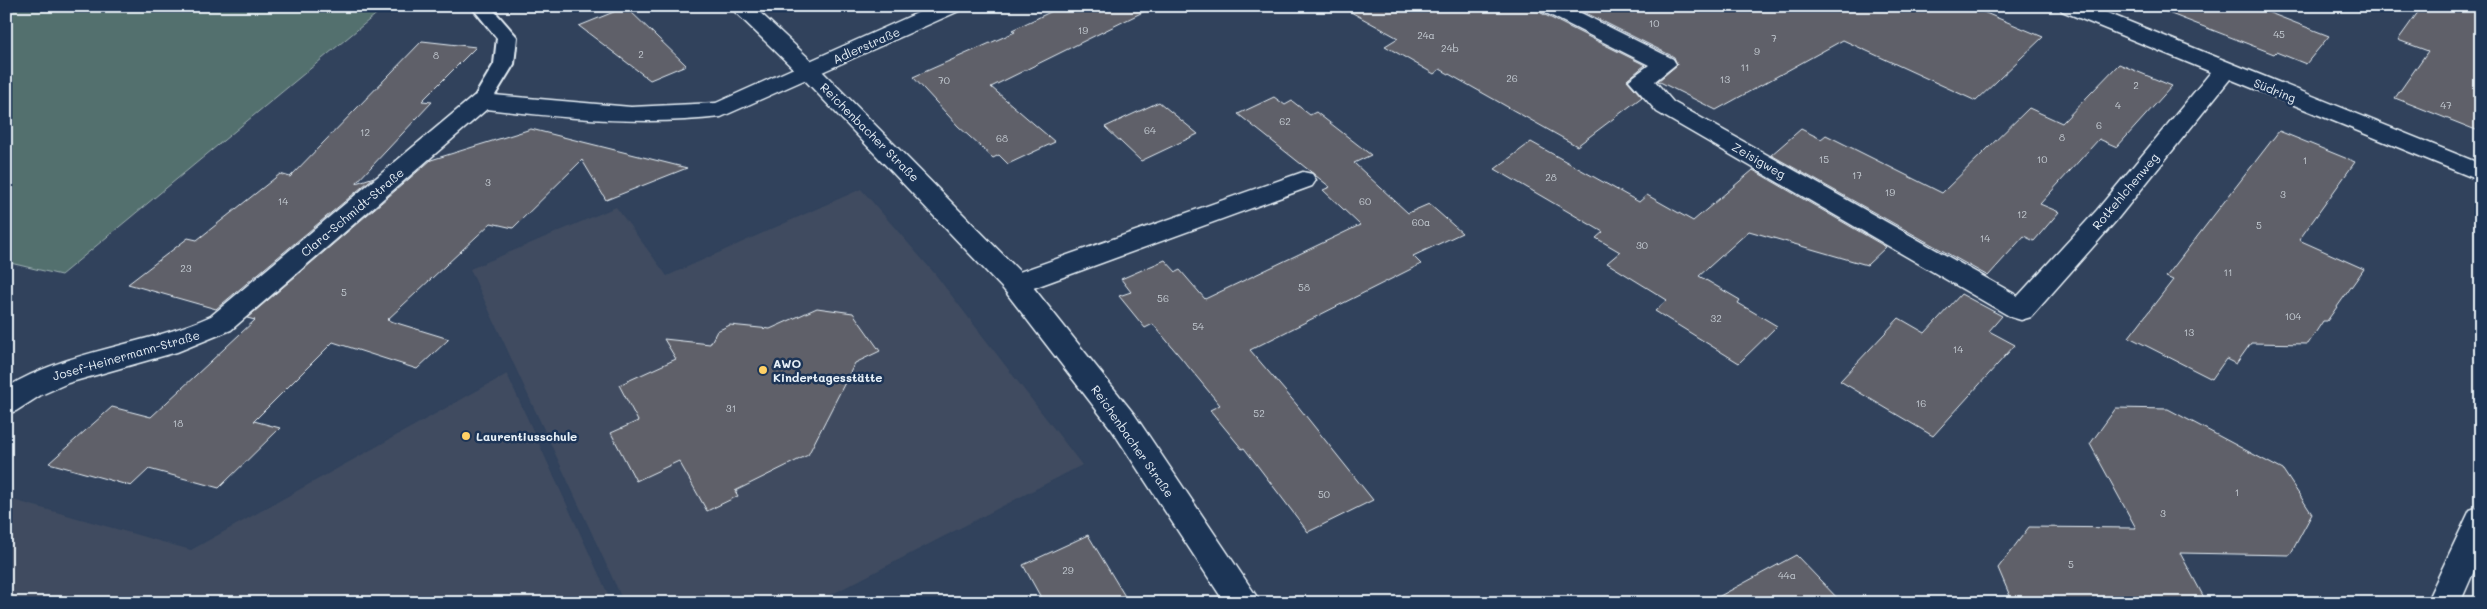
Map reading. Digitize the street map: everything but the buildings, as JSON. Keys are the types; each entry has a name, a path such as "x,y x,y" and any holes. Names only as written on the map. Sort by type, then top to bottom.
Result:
{"street":[{"name":"Reichenbacher Straße","path":"740,6 810,71 1015,284 1123,422 1244,603"},
{"name":"Adlerstraße","path":"810,71 951,6"},
{"name":"Zeisigweg","path":"1550,6 1665,64 1641,80 1665,107 2021,310"},
{"name":"Südring","path":"2070,6 2481,173"},
{"name":"Rotkehlchenweg","path":"2021,310 2106,216 2225,70"},
{"path":"482,100 595,114 684,116 721,110 810,71"},
{"name":"Clara-Schmidt-Straße","path":"221,323 482,100"},
{"path":"1015,284 1303,180"},
{"name":"Josef-Heinermann-Straße","path":"6,403 41,380 71,368 180,341 196,336 221,323"},
{"path":"2443,603 2481,519"}],"lane":[{"name":"Clara-Schmidt-Straße","path":"480,6 507,37 504,64 482,100"}],"shaded area":[{"name":"AWO Kindertagesstätte","path":"861,189 935,274 1082,465 815,603 624,603 470,269 616,207 667,276"},
{"name":"Laurentiusschule","path":"507,374 612,603 6,603 6,498 191,550"}],"green space":[{"path":"6,6 386,6 61,275 6,262"}],"place":[{"name":"AWO Kindertagesstätte","path":"763,370"},
{"name":"Laurentiusschule","path":"466,436"}]}
